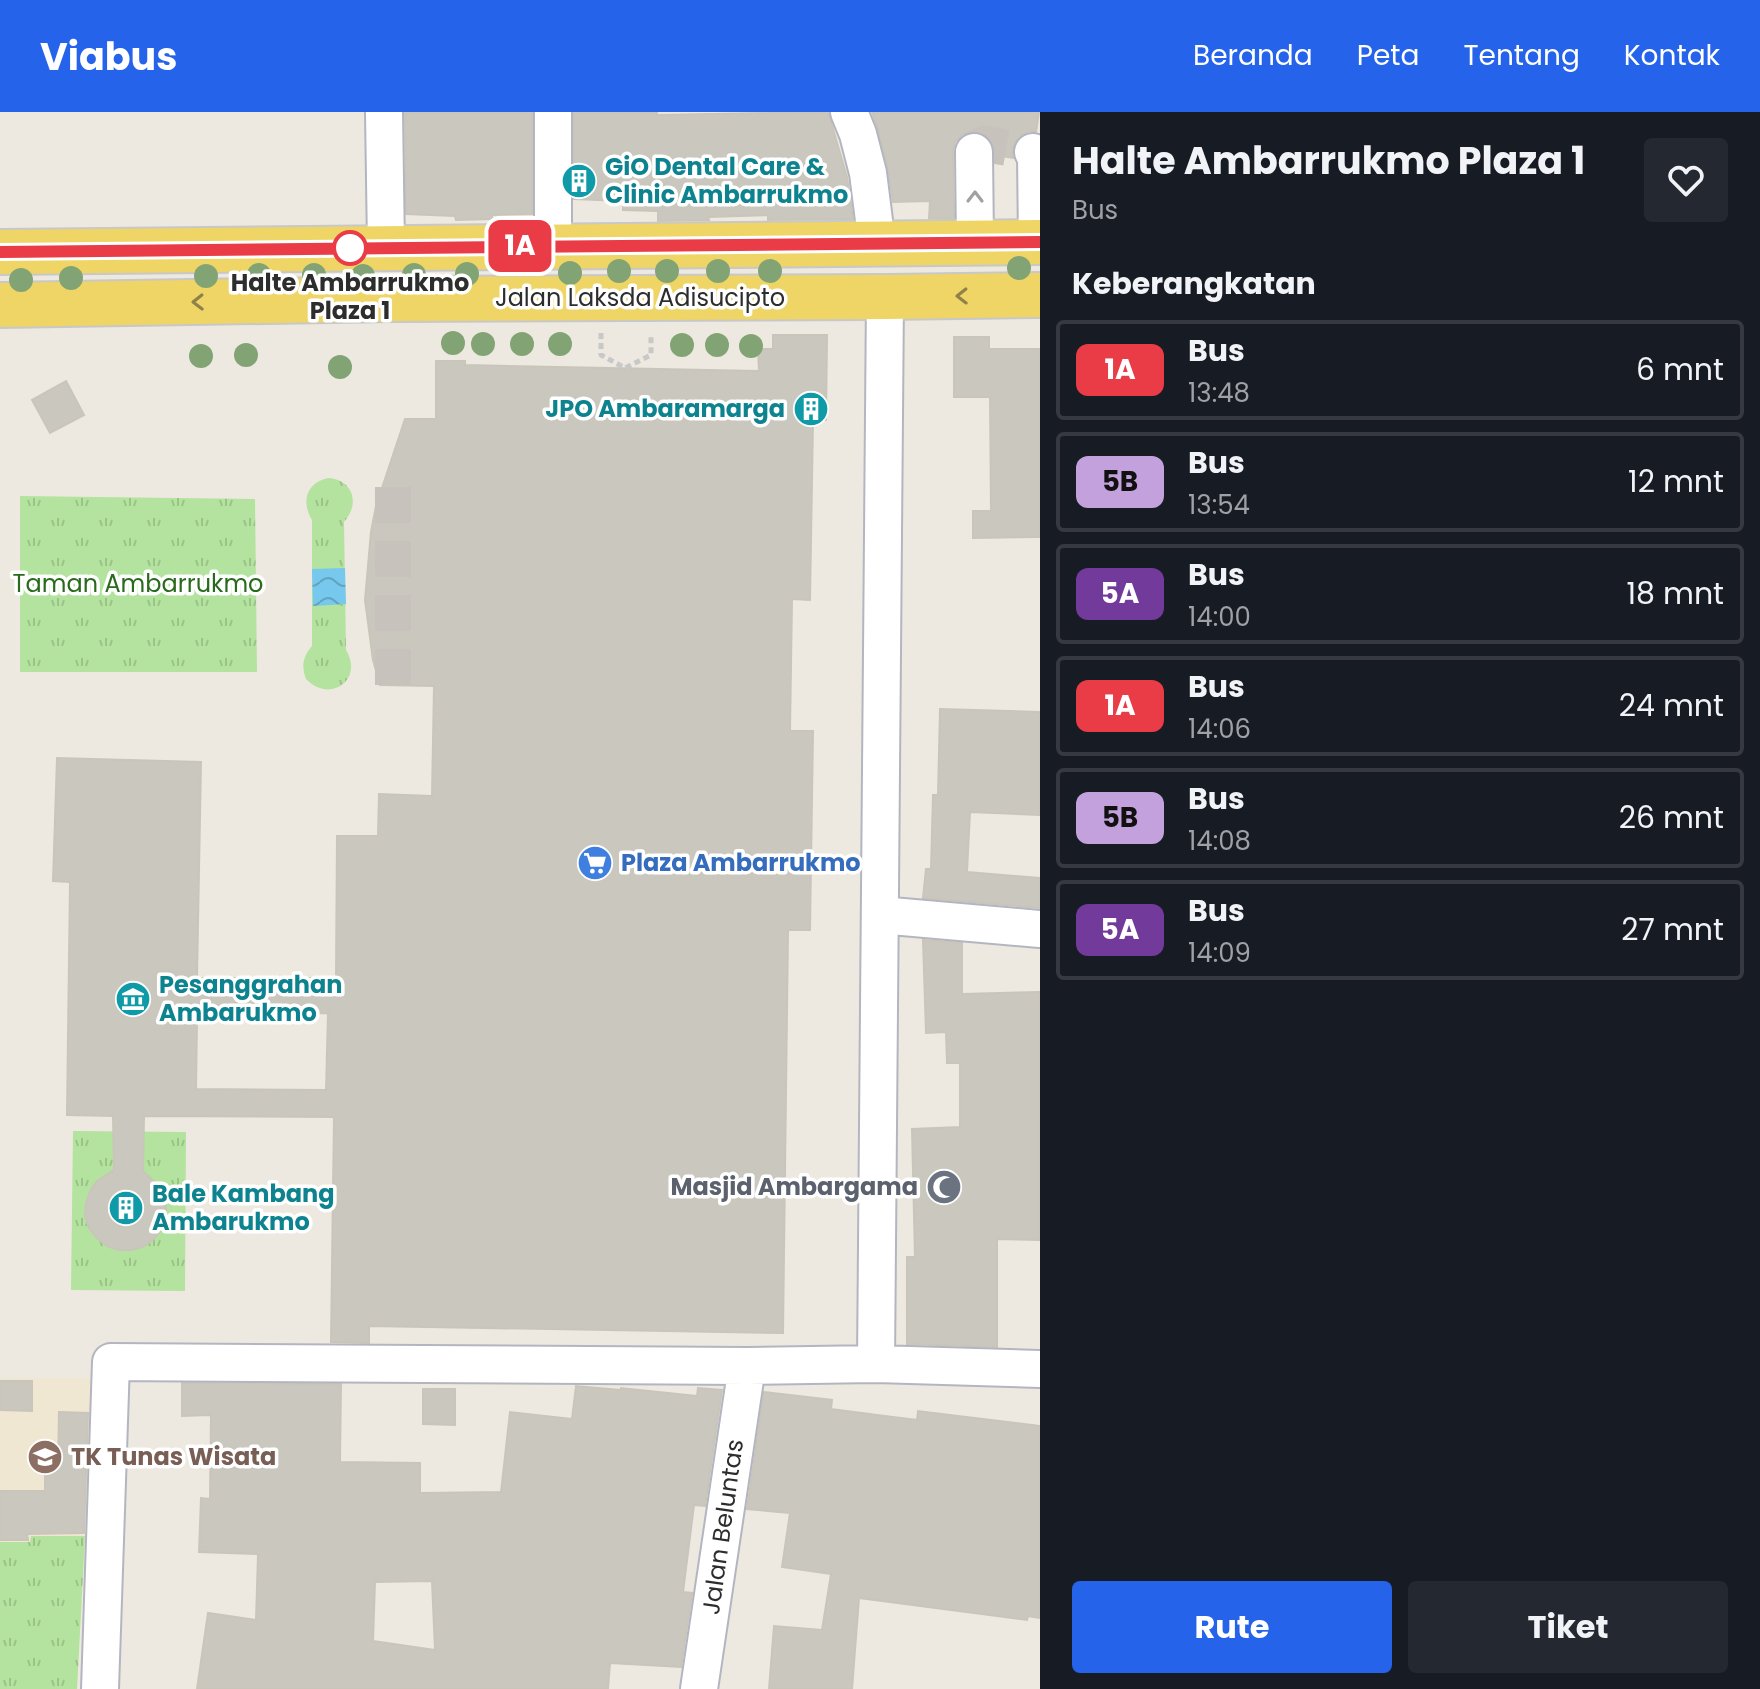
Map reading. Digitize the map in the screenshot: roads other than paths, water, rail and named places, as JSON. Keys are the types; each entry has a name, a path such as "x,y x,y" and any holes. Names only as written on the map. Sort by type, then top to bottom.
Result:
{"main road":[{"path":"0,252 1038,242"},
{"name":"Jalan Laksda Adisucipto","path":"0,305 1040,295"}],"street":[{"path":"384,112 386,247"},
{"path":"553,112 553,246"},
{"path":"849,112 868,173 877,244"},
{"path":"974,152 975,243"},
{"path":"1033,152 1036,156 1038,242"},
{"path":"876,1364 885,297"},
{"path":"880,915 1040,929"},
{"path":"100,1689 111,1362 876,1364 1040,1369"},
{"name":"Jalan Beluntas","path":"699,1689 747,1366"}],"water":[{"path":"345,568 346,604 313,606 312,569"}],"tunnel":[{"path":"974,152 984,144 1033,152"},
{"path":"393,481 393,685"}],"place":[{"name":"GiO Dental Care & Clinic Ambarrukmo","path":"579,181"},
{"name":"Halte Ambarrukmo Plaza 1","path":"350,248"},
{"name":"JPO Ambaramarga","path":"811,409"},
{"name":"Plaza Ambarrukmo","path":"595,863"},
{"name":"Pesanggrahan Ambarukmo","path":"133,999"},
{"name":"Masjid Ambargama","path":"944,1187"},
{"name":"Bale Kambang Ambarukmo","path":"126,1208"},
{"name":"TK Tunas Wisata","path":"45,1457"}],"park label":[{"name":"Taman Ambarrukmo","path":"138,584"}]}
